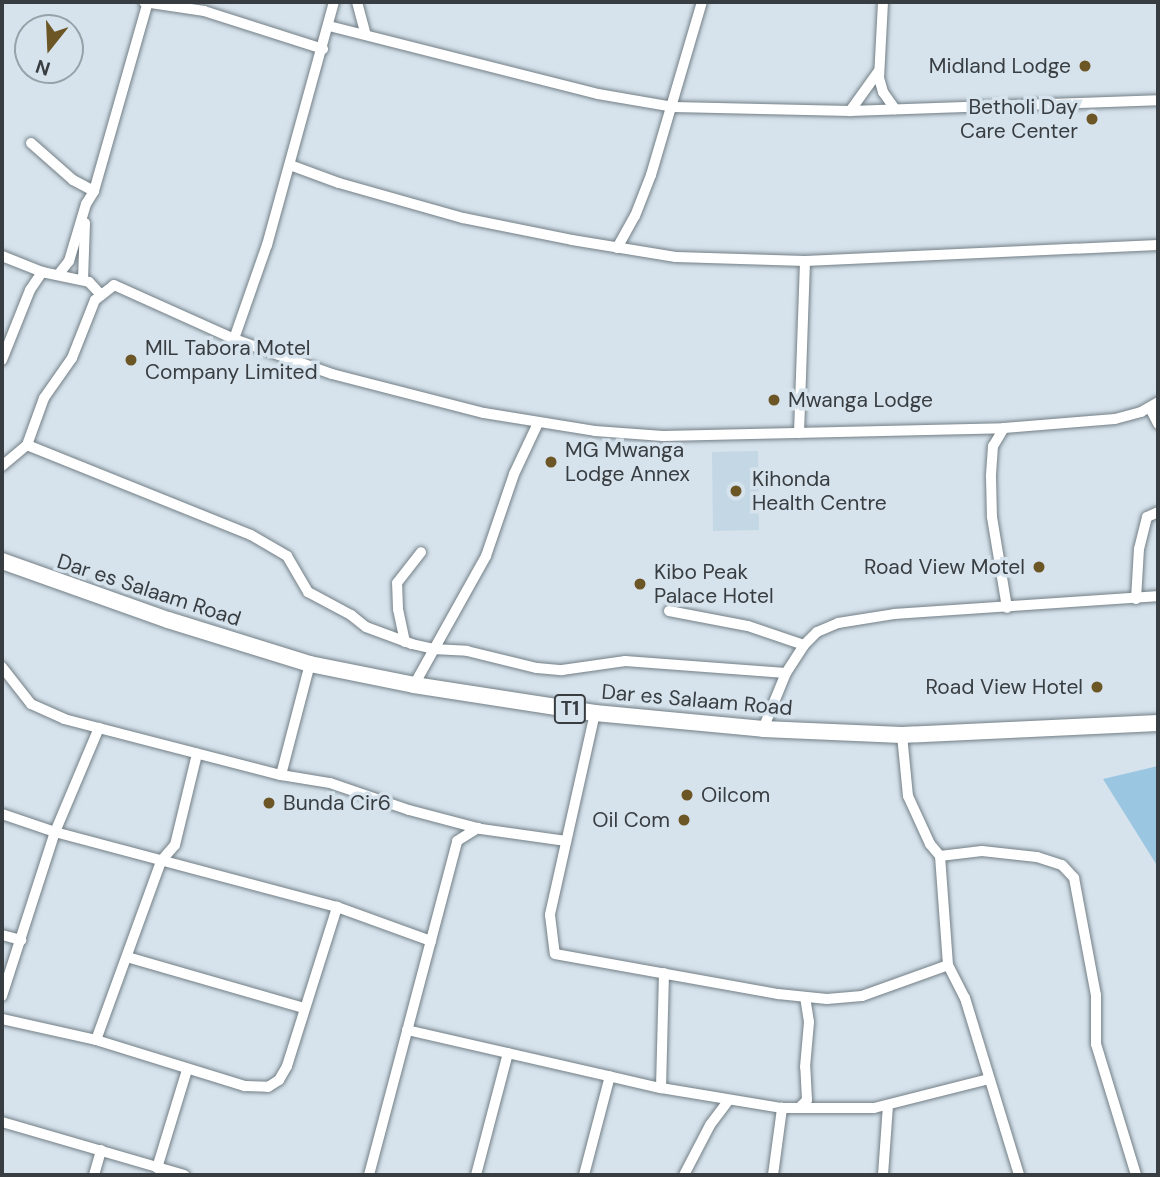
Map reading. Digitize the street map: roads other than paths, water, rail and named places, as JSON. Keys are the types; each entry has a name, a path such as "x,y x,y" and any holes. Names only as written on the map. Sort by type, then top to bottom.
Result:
{"highway":[{"name":"Dar es Salaam Road","path":"2,561 168,620 310,664 414,685 595,713 763,730 902,735 1158,723"}],"street":[{"path":"58,275 69,261 86,205 94,191 146,2 204,11 323,49"},
{"path":"234,339 290,165 334,2"},
{"path":"357,2 366,35"},
{"path":"617,248 635,216 673,107 702,2"},
{"path":"883,2 879,72 883,92 895,108"},
{"path":"329,26 598,94 673,107 850,111 1158,100"},
{"path":"850,111 879,72"},
{"path":"31,143 73,180 94,191"},
{"path":"290,165 339,183 436,211 617,248 676,257 805,261 897,254 1158,245"},
{"path":"83,280 86,205"},
{"path":"2,256 42,272 89,282 101,295"},
{"path":"799,433 805,261"},
{"path":"2,360 30,290 42,272"},
{"path":"2,466 27,445 44,398 72,358 95,300 114,285 234,339 377,388 538,423 644,436 1004,428 1115,419 1154,405 1158,424"},
{"path":"414,685 486,556 514,474 538,423"},
{"path":"1004,428 993,446 991,490 992,517 1007,608"},
{"path":"27,445 251,535 288,556 308,592 366,627 405,642 433,649 467,651 537,668 562,670 625,661 786,673"},
{"path":"1136,599 1147,517 1158,512"},
{"path":"405,642 398,609 397,583 421,552"},
{"path":"763,730 786,673 804,645 817,632 831,625 877,615 1158,596"},
{"path":"669,611 748,626 804,645"},
{"path":"281,775 310,664"},
{"path":"2,667 16,687 42,710 99,728 281,775 330,783 409,810 478,828 566,841"},
{"path":"2,682 16,687"},
{"path":"595,713 550,915 555,954 805,998 862,996 948,965"},
{"path":"2,996 55,832 99,728"},
{"path":"902,735 908,796 930,845 940,856 948,965 965,998 1019,1175"},
{"path":"96,1040 161,861 175,845 197,754"},
{"path":"2,814 55,832 337,907 431,941"},
{"path":"369,1175 457,842 478,828"},
{"path":"940,856 982,851 1037,857 1062,865 1074,878 1096,995 1096,1044 1136,1175"},
{"path":"2,1019 96,1040 246,1086 268,1087 284,1072 337,907"},
{"path":"2,934 21,940"},
{"path":"127,957 304,1008"},
{"path":"661,1088 664,973"},
{"path":"799,1108 807,1100 805,1067 809,1022 805,998"},
{"path":"407,1030 661,1088 782,1108 859,1109 888,1106 989,1079"},
{"path":"476,1175 508,1053"},
{"path":"157,1168 187,1070"},
{"path":"584,1175 610,1076"},
{"path":"684,1175 710,1125 728,1101"},
{"path":"883,1175 888,1106"},
{"path":"773,1175 782,1108"},
{"path":"2,1122 184,1175"},
{"path":"94,1175 101,1150"}],"place":[{"name":"Midland Lodge","path":"1085,66"},
{"name":"Betholi Day Care Center","path":"1092,119"},
{"name":"MIL Tabora Motel Company Limited","path":"131,360"},
{"name":"Mwanga Lodge","path":"774,400"},
{"name":"MG Mwanga Lodge Annex","path":"551,462"},
{"name":"Kihonda Health Centre","path":"736,491"},
{"name":"Road View Motel","path":"1039,567"},
{"name":"Kibo Peak Palace Hotel","path":"640,584"},
{"name":"Road View Hotel","path":"1097,687"},
{"name":"Oilcom","path":"687,795"},
{"name":"Bunda Cir6","path":"269,803"},
{"name":"Oil Com","path":"684,820"}]}
